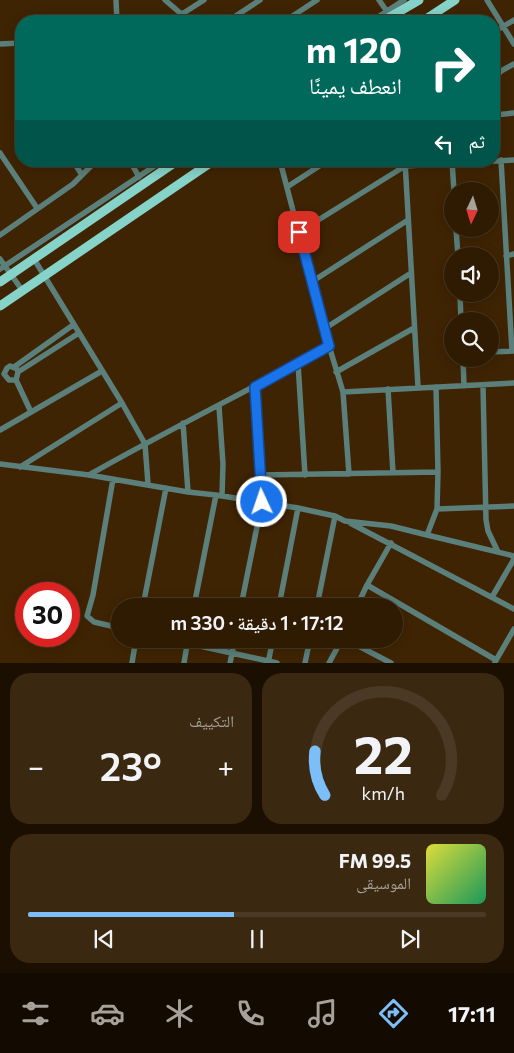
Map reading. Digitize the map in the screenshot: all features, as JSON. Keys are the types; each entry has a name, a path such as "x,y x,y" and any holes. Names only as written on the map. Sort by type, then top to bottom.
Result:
{"main road":[{"path":"389,15 419,0"},
{"path":"432,15 455,0"},
{"path":"0,282 168,167"},
{"path":"0,306 204,167"}],"street":[{"path":"116,0 117,15"},
{"path":"165,0 182,14 204,0"},
{"path":"237,15 260,0"},
{"path":"294,15 317,0"},
{"path":"379,0 386,15"},
{"path":"388,15 404,0"},
{"path":"487,0 496,15"},
{"path":"500,28 514,20"},
{"path":"500,21 514,44"},
{"path":"0,44 15,43"},
{"path":"500,72 514,64"},
{"path":"500,115 514,114"},
{"path":"0,153 37,208"},
{"path":"499,352 513,351 501,160 514,160"},
{"path":"77,167 82,175"},
{"path":"0,235 73,184 90,167"},
{"path":"133,167 139,177"},
{"path":"2,268 153,167"},
{"path":"282,167 313,281 324,329 343,392 349,474"},
{"path":"287,187 318,167"},
{"path":"299,232 400,167"},
{"path":"405,167 418,387"},
{"path":"452,167 453,182"},
{"path":"313,281 408,220"},
{"path":"506,256 514,254"},
{"path":"0,259 2,268 11,275 22,290"},
{"path":"34,259 45,274 73,325 122,403 145,444 148,484"},
{"path":"324,329 411,274"},
{"path":"16,380 9,380 4,374 7,368 14,367 73,325"},
{"path":"336,372 414,328"},
{"path":"31,412 16,380 18,372 78,333"},
{"path":"89,475 329,346"},
{"path":"298,363 305,475"},
{"path":"14,367 18,372"},
{"path":"463,367 464,386"},
{"path":"0,430 102,371"},
{"path":"343,392 514,383"},
{"path":"483,386 488,531 498,552"},
{"path":"243,598 262,502 255,387"},
{"path":"428,535 437,509 436,387"},
{"path":"388,389 393,473"},
{"path":"19,468 122,403"},
{"path":"219,406 222,496"},
{"path":"183,424 188,492"},
{"path":"0,464 148,484 188,492 298,508 335,516 391,543 514,609"},
{"path":"261,476 438,472"},
{"path":"111,626 94,622 87,616 93,595 113,479"},
{"path":"145,598 166,488"},
{"path":"196,598 216,495"},
{"path":"437,509 514,506"},
{"path":"281,598 298,508"},
{"path":"318,598 335,516"},
{"path":"345,521 391,526 498,552 514,558 492,597"},
{"path":"361,598 391,543"},
{"path":"367,586 495,661 514,629"},
{"path":"132,663 134,648"},
{"path":"184,663 187,648"},
{"path":"214,648 277,663"},
{"path":"230,663 233,648"},
{"path":"268,662 271,648"},
{"path":"305,663 308,648"},
{"path":"329,663 338,648"},
{"path":"361,648 390,663"}],"route":[{"path":"262,502 255,387 329,346 299,232"}]}
